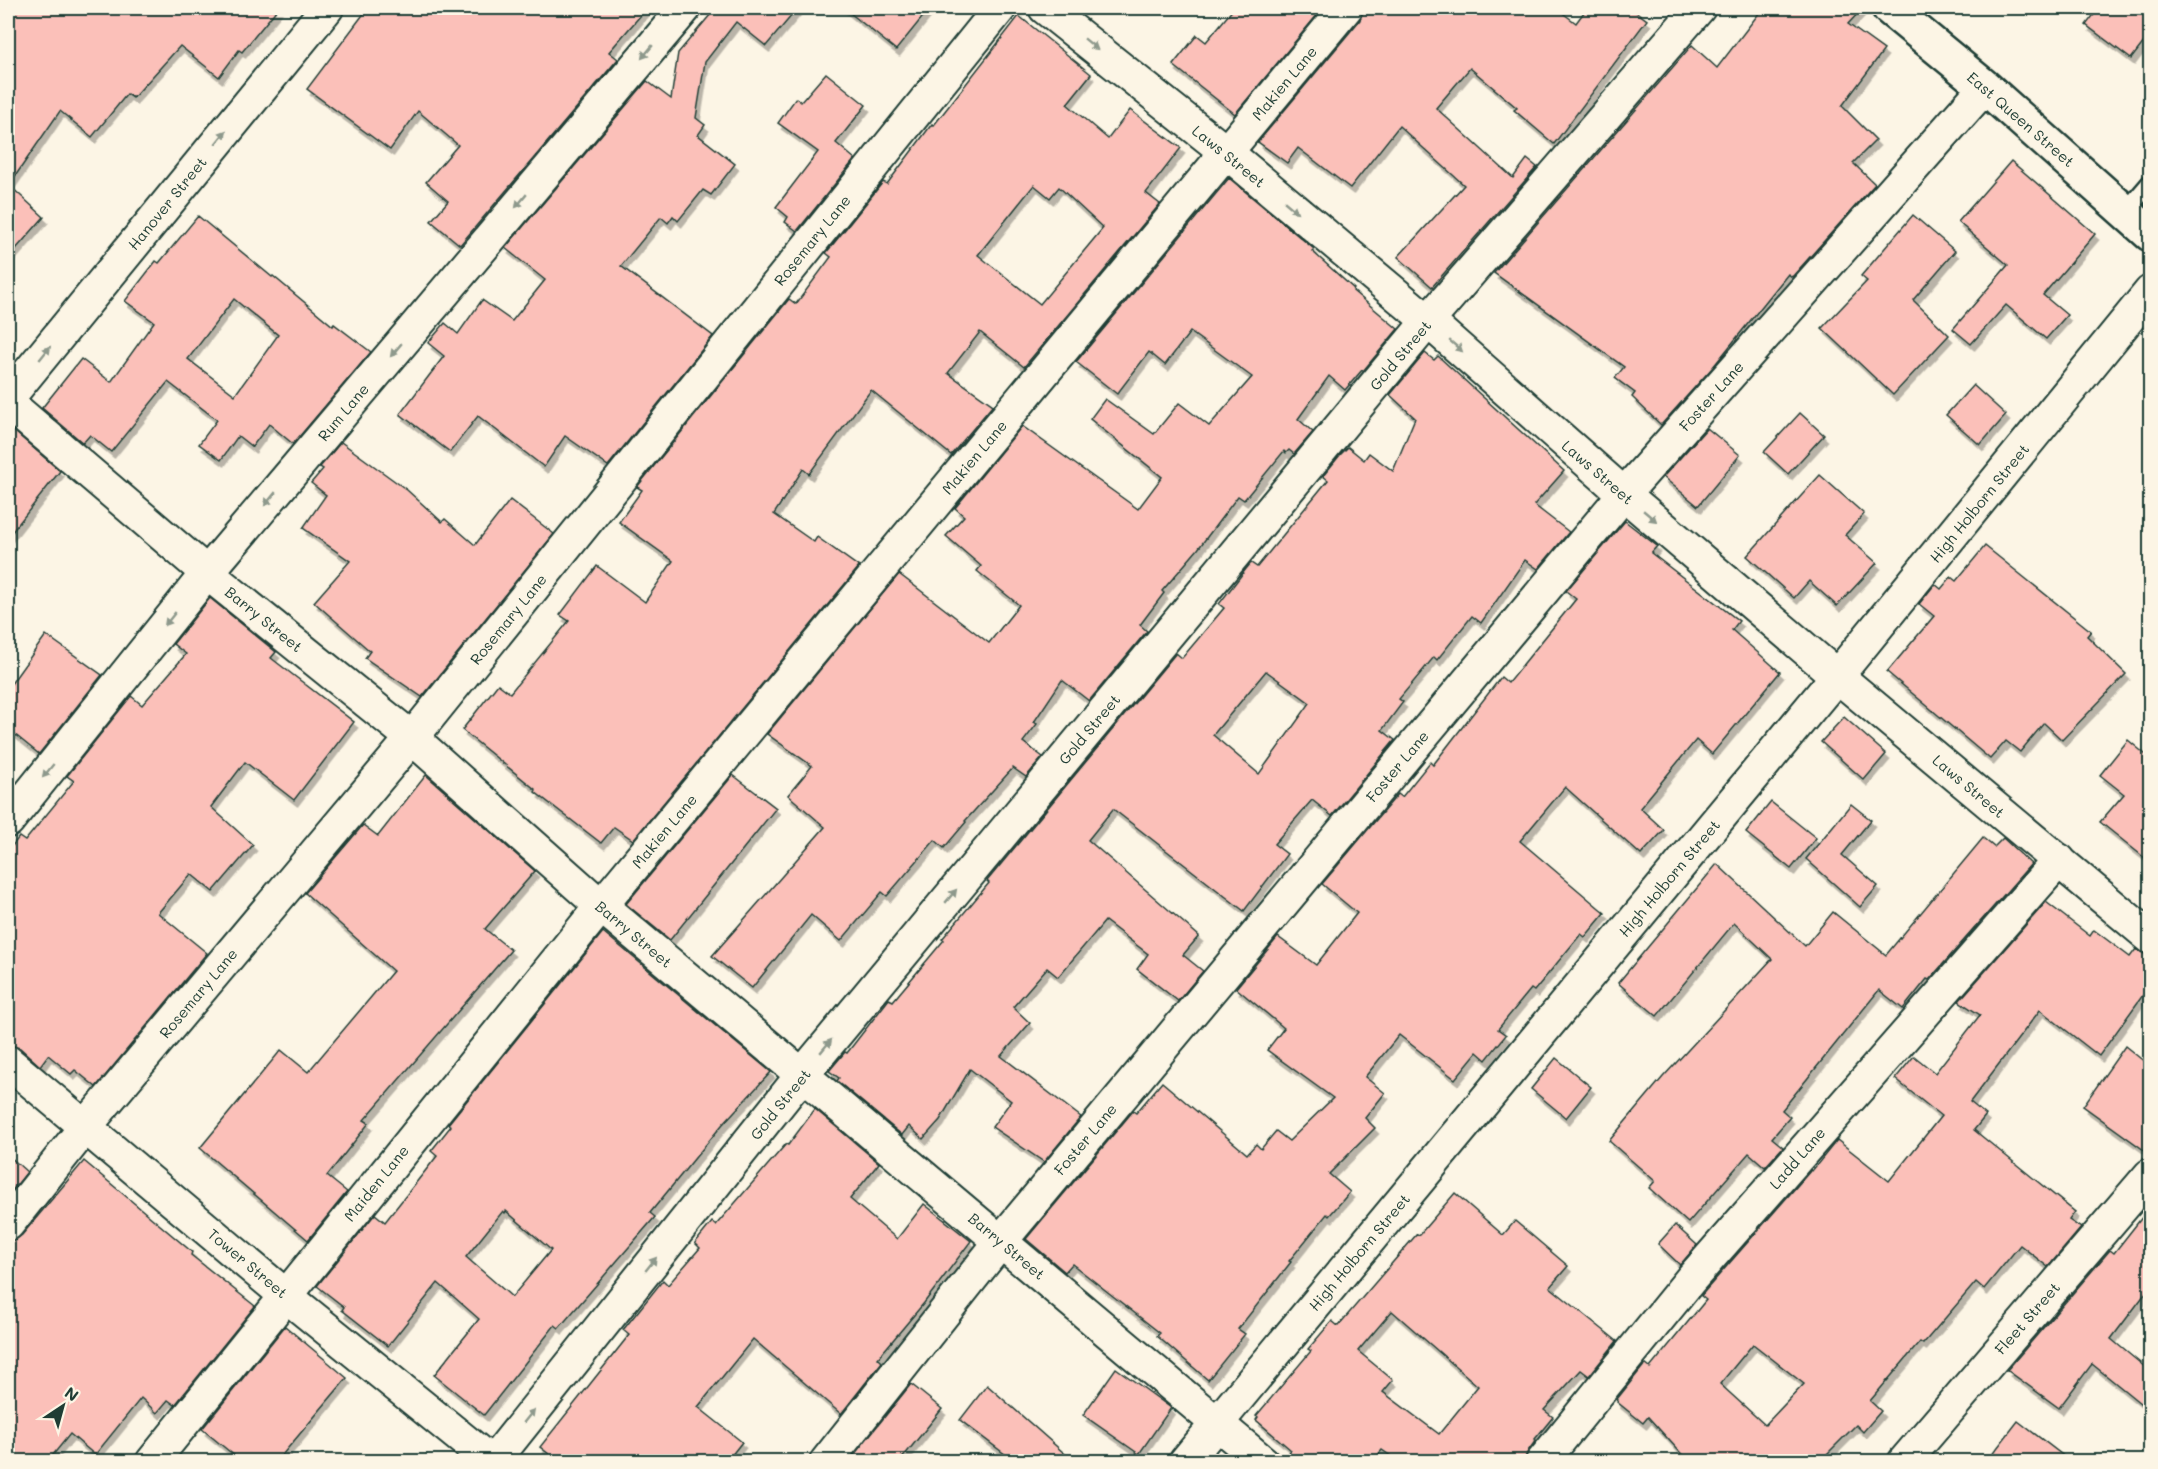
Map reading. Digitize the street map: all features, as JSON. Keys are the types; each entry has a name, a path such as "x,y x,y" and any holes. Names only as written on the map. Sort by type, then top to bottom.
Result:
{"main road":[{"name":"East Queen Street","path":"1889,8 1985,87 2151,234"}],"street":[{"name":"Hanover Street","path":"8,398 327,8"},
{"name":"Rum Lane","path":"8,820 207,573 685,8"},
{"name":"Rosemary Lane","path":"8,1224 86,1126 412,738 1000,8"},
{"name":"Laws Street","path":"1045,8 1226,152 1428,321 1624,494 2151,938"},
{"name":"Makien Lane","path":"602,906 1346,8"},
{"name":"Gold Street","path":"492,1461 802,1076 1428,321 1699,8"},
{"name":"Foster Lane","path":"826,1461 1001,1240 1624,494 1985,87"},
{"name":"High Holborn Street","path":"1185,1461 1838,676 2151,292"},
{"name":"Barry Street","path":"8,403 207,573 412,738 602,906 802,1076 1263,1461"},
{"name":"Ladd Lane","path":"1542,1461 1691,1279 2059,860"},
{"name":"Maiden Lane","path":"152,1461 602,906"},
{"name":"Tower Street","path":"8,1062 285,1295 492,1461"},
{"name":"Fleet Street","path":"1904,1461 2151,1175"}],"lane":[{"path":"2126,211 2151,183"}],"building":[{"path":"8,8 278,8 242,52 239,50 219,77 180,46 133,98 127,94 92,137 60,111 9,185 44,217 8,258"},
{"path":"368,8 647,8 609,52 618,59 460,245 431,221 448,201 426,182 458,145 418,111 390,150 307,89"},
{"path":"716,8 798,8 766,46 736,22 705,62 696,118 705,125 698,135 735,164 711,195 703,190 678,221 673,216 668,223 661,217 621,266 713,336 608,466 565,436 544,467 478,416 450,452 400,414 444,356 428,343 445,323 458,334 482,300 512,321 545,280 505,248 647,81 671,99 678,53"},
{"path":"844,8 930,8 896,50"},
{"path":"1234,8 1323,8 1235,114 1173,65 1197,35 1206,42"},
{"path":"1363,8 1556,8 1576,23 1587,8 1631,8 1647,20 1554,144 1514,110 1517,108 1470,68 1436,108 1513,178 1527,159 1537,167 1432,287 1398,257 1464,185 1399,126 1350,188 1298,148 1287,163 1258,142 1360,20"},
{"path":"1763,8 1863,8 1848,24 1884,50 1842,106 1876,140 1853,163 1875,184 1792,277 1788,274 1713,367 1661,425 1632,397 1635,393 1615,378 1624,367 1494,273 1692,45 1717,68"},
{"path":"2099,8 2151,8 2151,33 2131,59 2086,25"},
{"path":"1019,16 1091,74 1067,104 1108,139 1130,110 1181,148 1146,193 1160,204 1024,367 980,332 948,373 993,405 951,455 871,390 809,474 803,469 774,514 814,542 817,537 859,567 633,840 614,827 601,843 535,792 536,790 462,730 498,684 510,693 569,621 560,615 597,566 645,602 673,561 619,522 642,490 637,487 789,299 796,304 831,257 826,253 883,182 887,184 932,124 934,125","holes":["1034,185 1050,198 1059,187 1103,228 1040,304 978,255"]},
{"path":"826,73 866,105 836,143 855,159 797,231 785,222 788,217 776,207 818,152 778,123 796,98 801,102"},
{"path":"2011,161 2095,234 2043,295 2067,315 2046,339 2006,305 1971,344 1953,329 2008,265 1958,222"},
{"path":"1229,178 1314,249 1312,251 1354,289 1353,291 1398,329 1345,390 1329,376 1298,419 1313,432 1294,454 1289,450 1286,453 1284,451 1244,500 1238,496 1198,549 1162,591 1164,593 1140,625 1147,631 1089,701 1062,680 1034,722 1037,724 1023,742 1043,757 1026,777 1013,768 944,848 935,840 887,896 882,892 841,941 811,915 752,988 712,956 825,827 788,795 812,766 767,734 899,574 989,643 1019,605 977,571 981,566 946,536 964,516 955,508 1022,426 1138,509 1162,477 1090,419 1105,399 1154,434 1179,403 1209,426 1252,377 1190,332 1165,365 1149,352 1117,394 1076,362"},
{"path":"1913,215 1955,251 1913,300 1949,335 1893,395 1822,328 1867,281 1861,276"},
{"path":"198,216 333,326 334,324 371,352 293,444 269,424 252,447 238,436 221,460 199,444 217,420 168,382 111,452 90,435 83,443 42,408 81,359 111,382 154,322 125,301 156,261 159,263","holes":["234,299 278,335 235,395 188,359"]},
{"path":"1425,353 1434,360 1438,356 1564,471 1534,505 1569,532 1538,569 1525,560 1481,623 1472,616 1437,660 1434,657 1399,699 1403,702 1382,730 1395,740 1332,816 1312,800 1274,844 1287,854 1244,911 1113,809 1088,840 1199,936 1183,955 1203,971 1178,1001 1137,969 1148,954 1105,921 1058,977 1047,968 1013,1007 1030,1023 1001,1056 1081,1117 1044,1162 992,1127 1011,1101 970,1069 940,1120 923,1139 909,1126 902,1135 837,1081 839,1078 829,1071 845,1052 847,1053 889,999 893,1001 944,940 942,939 989,883 987,881 1176,653 1182,658 1224,608 1219,604 1251,563 1257,567 1328,480 1323,476 1340,455 1348,447 1364,460 1369,453 1393,471 1415,418 1390,395","holes":["1266,671 1310,703 1259,774 1213,735"]},
{"path":"1973,385 2006,415 1980,445 1946,415"},
{"path":"1800,413 1824,435 1788,474 1764,452"},
{"path":"8,426 60,471 8,537"},
{"path":"1707,428 1740,455 1698,506 1663,477"},
{"path":"341,442 407,490 442,522 445,519 475,545 510,500 554,534 422,697 365,658 370,651 314,602 350,561 303,528 326,495 311,483 323,469 320,467"},
{"path":"1820,475 1864,514 1845,535 1877,563 1837,606 1809,581 1794,598 1747,556"},
{"path":"1625,521 1657,546 1651,553 1739,621 1732,630 1780,672 1712,754 1696,740 1640,808 1664,830 1641,855 1565,787 1520,841 1605,913 1585,937 1581,934 1534,991 1531,989 1498,1029 1506,1035 1486,1060 1477,1052 1455,1079 1399,1035 1365,1077 1385,1093 1365,1118 1375,1128 1329,1174 1350,1192 1329,1216 1327,1214 1289,1261 1291,1262 1238,1329 1245,1334 1208,1380 1157,1336 1160,1333 1072,1264 1065,1272 1026,1239 1133,1111 1136,1113 1162,1082 1247,1154 1256,1144 1261,1149 1276,1131 1289,1141 1333,1098 1267,1050 1284,1028 1236,988 1278,937 1316,965 1357,913 1322,884 1398,794 1402,797 1430,762 1433,765 1501,677 1508,683 1576,599 1566,591"},
{"path":"1985,546 2091,631 2087,636 2126,674 2062,740 2044,723 2020,752 2006,741 1990,759 1887,672 1934,616 1919,604 1935,584 1941,589 1951,577 1956,581"},
{"path":"210,598 276,652 271,658 354,722 294,800 245,762 211,807 253,845 213,892 191,874 158,913 207,953 96,1087 75,1070 71,1074 48,1055 40,1066 20,1048 8,1045 8,851 19,837 25,841 74,781 67,776 131,696 142,705 186,654 173,644"},
{"path":"46,635 102,675 39,754 8,729 8,688"},
{"path":"1844,717 1886,754 1864,780 1821,742"},
{"path":"2128,740 2151,759 2151,863 2100,822 2124,794 2100,775"},
{"path":"426,775 535,871 485,929 511,950 364,1120 369,1123 327,1176 347,1192 308,1240 200,1148 281,1050 308,1072 393,971 305,893 363,825 378,836"},
{"path":"733,775 776,808 670,940 626,904"},
{"path":"1771,802 1816,838 1791,869 1746,833"},
{"path":"1851,804 1871,820 1842,855 1878,886 1860,907 1806,859"},
{"path":"1983,838 1994,847 2003,838 2031,864 1929,980 1927,979 1903,1009 1879,990 1782,1110 1790,1117 1772,1138 1783,1147 1765,1167 1749,1153 1688,1223 1649,1188 1655,1181 1609,1141 1663,1077 1772,959 1734,923 1657,1016 1618,983 1717,864 1805,946 1833,912 1886,955"},
{"path":"2046,902 2090,936 2094,930 2130,957 2136,949 2146,955 2151,954 2151,984 2099,1056 2040,1010 1970,1102 1986,1115 1974,1130 2075,1212 2069,1220 2081,1228 2048,1267 2020,1245 1984,1289 1976,1282 1923,1344 1920,1342 1870,1401 1881,1411 1863,1432 1856,1425 1820,1461 1688,1461 1648,1417 1643,1423 1617,1402 1617,1399 1645,1364 1650,1368 1706,1300 1701,1296 1705,1291 1837,1140 1889,1181 1941,1116 1895,1079 1914,1056 1935,1073 1980,1015 1959,1001","holes":["1753,1344 1804,1384 1765,1425 1720,1384"]},
{"path":"603,932 771,1072 722,1125 650,1213 655,1217 559,1328 555,1325 484,1415 434,1375 479,1319 438,1283 388,1346 342,1310 344,1307 317,1286 375,1214 385,1222 437,1156 431,1151 451,1126 448,1124","holes":["503,1211 505,1213 506,1211 551,1250 512,1297 466,1257"]},
{"path":"2125,1046 2151,1067 2151,1155 2083,1106"},
{"path":"1556,1058 1591,1087 1566,1118 1531,1089"},
{"path":"815,1109 879,1163 850,1199 897,1239 924,1204 971,1241 878,1358 882,1362 841,1414 753,1339 698,1407 742,1442 727,1461 558,1461 540,1447 629,1335 623,1330 663,1280 668,1285 700,1248 695,1243 712,1222 716,1225 786,1144 788,1145"},
{"path":"8,1155 27,1172 8,1196"},
{"path":"84,1161 192,1252 191,1255 255,1306 175,1405 168,1400 157,1413 141,1398 95,1455 70,1434 48,1461 8,1461 8,1242 22,1235"},
{"path":"1455,1193 1503,1235 1515,1221 1568,1266 1550,1287 1617,1341 1589,1376 1581,1370 1544,1410 1553,1417 1535,1439 1524,1461 1398,1461 1382,1450 1373,1461 1282,1461 1291,1450 1256,1420 1258,1417 1256,1416 1311,1351 1308,1349 1332,1321 1338,1326 1417,1234 1419,1235","holes":["1392,1311 1478,1386 1439,1434 1383,1392 1393,1380 1358,1351"]},
{"path":"2151,1206 2151,1286 2111,1339 2151,1372 2151,1412 2092,1364 2059,1408 2007,1370 2110,1250 2114,1253"},
{"path":"1675,1225 1697,1245 1680,1265 1658,1244"},
{"path":"285,1326 347,1378 277,1461 241,1461 202,1429"},
{"path":"1116,1368 1171,1408 1139,1454 1083,1415"},
{"path":"911,1384 942,1409 900,1461 849,1461"},
{"path":"987,1385 1073,1461 1014,1461 960,1420"},
{"path":"2018,1421 2070,1461 1987,1461"}]}
